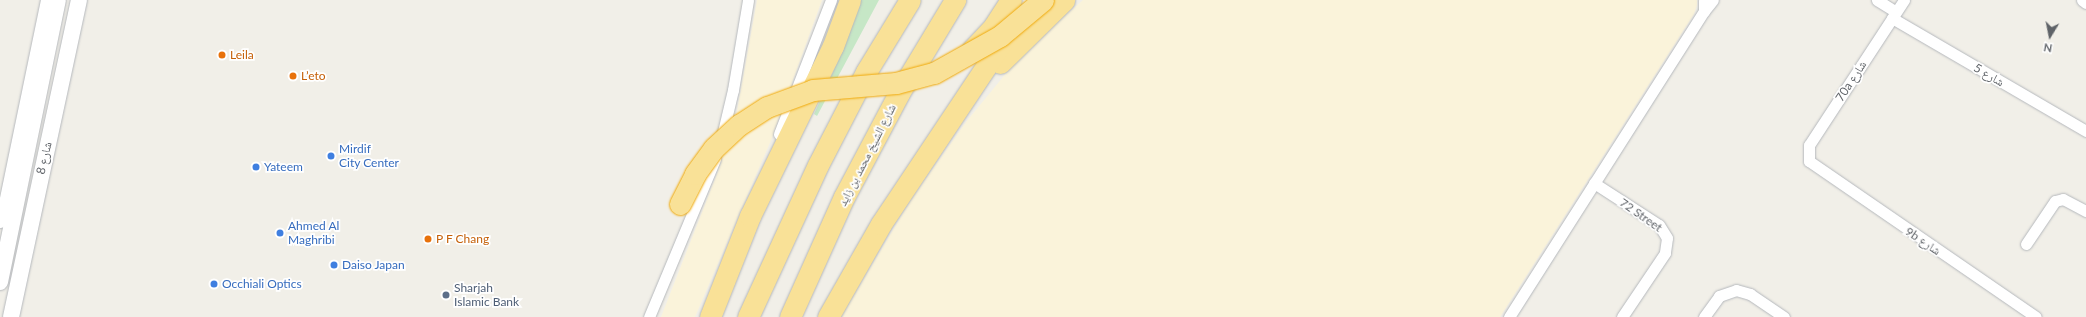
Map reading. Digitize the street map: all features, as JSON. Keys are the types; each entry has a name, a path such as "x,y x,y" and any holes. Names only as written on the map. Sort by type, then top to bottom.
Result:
{"highway":[{"path":"710,317 750,216 833,46 850,0"},
{"path":"748,317 818,164 866,72 910,0"},
{"name":"شارع الشيخ محمد بن زايد","path":"790,317 844,197 899,93 956,0"},
{"path":"958,62 983,39 1011,0"},
{"path":"828,317 881,224 1030,0"},
{"path":"680,204 695,174 714,148 739,125 766,107 813,90 909,80 958,62 1000,36 1043,0"},
{"path":"952,116 1011,51 1064,0"}],"street":[{"path":"0,222 46,0"},
{"name":"شارع 8","path":"0,282 58,0"},
{"name":"شارع 8","path":"12,309 79,0"},
{"path":"649,317 720,143 733,90 748,0"},
{"path":"750,216 764,168 800,86 831,0"},
{"path":"1704,0 1704,12"},
{"path":"1509,317 1713,0"},
{"name":"شارع 5","path":"1877,0 1894,15 2086,131"},
{"name":"70a شارع","path":"1811,165 1807,157 1810,144 1904,0"},
{"path":"2082,0 2086,3"},
{"name":"9b شارع","path":"1811,165 2036,317"},
{"name":"72 Street","path":"1594,183 1659,225 1668,238 1665,253 1622,317"},
{"path":"2026,244 2055,201 2063,199 2086,211"},
{"path":"6,253 10,266 6,293 12,309"},
{"path":"1704,317 1719,296 1726,291 1746,292 1784,317"}],"green space":[{"path":"860,0 879,0 817,116 814,114 838,61"}],"sand":[{"path":"757,0 822,0 772,138 695,317 661,317 733,133"},
{"path":"1083,0 1697,0 1697,5 1694,14 1500,317 841,317 911,200 966,122 1022,54"}],"place":[{"name":"Leila","path":"222,55"},
{"name":"L’eto","path":"293,76"},
{"name":"Mirdif City Center","path":"331,156"},
{"name":"Yateem","path":"256,167"},
{"name":"Ahmed Al Maghribi","path":"280,233"},
{"name":"P F Chang","path":"428,239"},
{"name":"Daiso Japan","path":"334,265"},
{"name":"Occhiali Optics","path":"214,284"},
{"name":"Sharjah Islamic Bank","path":"446,295"}]}
